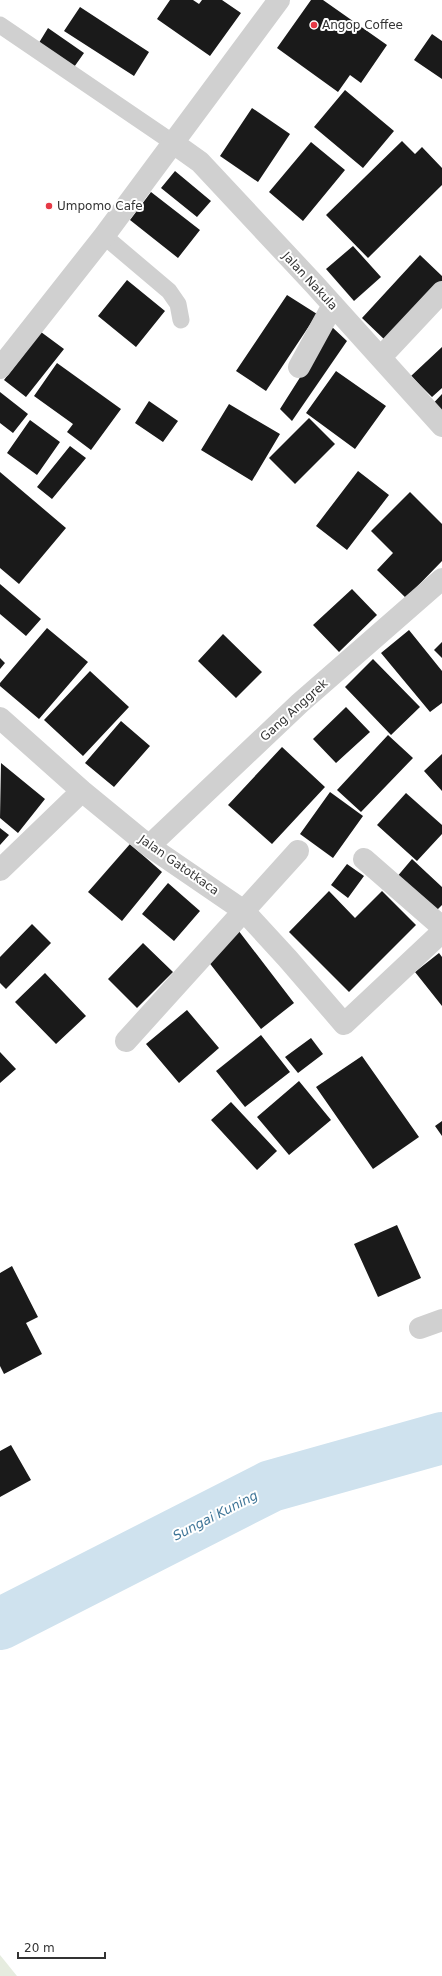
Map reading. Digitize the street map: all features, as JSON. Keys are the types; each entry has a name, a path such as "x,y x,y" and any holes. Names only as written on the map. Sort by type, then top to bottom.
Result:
{"street":[{"path":"0,368 104,236 172,142 279,0"},
{"name":"Jalan Nakula","path":"172,142 200,162 381,357 442,426"},
{"path":"381,357 442,292"},
{"path":"299,367 333,305"},
{"name":"Gang Anggrek","path":"149,846 300,703 442,579"},
{"name":"Jalan Gatotkaca","path":"0,718 82,791 149,846 244,911 344,1024 442,932"},
{"path":"0,870 82,791"},
{"path":"126,1041 298,851"},
{"path":"364,859 442,927"},
{"path":"420,1328 442,1320"}],"lane":[{"path":"0,25 172,142"},
{"path":"104,236 169,291 178,304 181,320"}],"shaded area":[{"path":"0,1955 17,1976 0,1976"}],"building":[{"path":"170,0 193,0 199,4 202,0 222,0 241,13 210,56 157,19"},
{"path":"311,0 323,0 387,45 361,83 350,75 338,92 277,48"},
{"path":"80,7 149,52 134,76 64,31"},
{"path":"48,28 84,53 72,70 37,46"},
{"path":"432,34 442,41 442,79 414,60"},
{"path":"345,90 394,131 363,168 314,127"},
{"path":"252,108 290,134 258,182 220,156"},
{"path":"402,141 415,154 422,147 442,168 442,185 368,258 326,215"},
{"path":"311,142 345,170 303,221 269,192"},
{"path":"175,171 211,201 197,217 161,188"},
{"path":"151,192 200,230 178,258 130,220"},
{"path":"353,246 381,277 354,301 326,269"},
{"path":"420,255 442,276 442,281 386,341 362,318"},
{"path":"127,280 165,311 136,347 98,316"},
{"path":"287,295 317,314 266,391 236,371"},
{"path":"332,327 347,341 292,421 280,409"},
{"path":"41,332 64,349 26,397 4,380"},
{"path":"442,347 442,388 432,397 411,376"},
{"path":"57,363 121,409 91,450 67,432 73,424 34,396"},
{"path":"336,371 386,406 355,449 306,413"},
{"path":"0,392 28,414 13,433 0,423"},
{"path":"442,394 442,421 428,409"},
{"path":"149,401 178,421 163,442 135,423"},
{"path":"229,404 280,434 252,481 201,450"},
{"path":"309,418 335,444 295,484 269,458"},
{"path":"30,420 60,442 37,475 7,453"},
{"path":"70,446 86,458 52,499 37,487"},
{"path":"358,471 389,495 347,550 316,526"},
{"path":"0,472 66,528 19,584 0,568"},
{"path":"410,492 442,524 442,561 406,598 377,570 393,553 371,531"},
{"path":"0,584 41,619 26,636 0,614"},
{"path":"352,589 377,615 339,652 313,625"},
{"path":"47,628 88,662 39,719 0,686 0,683"},
{"path":"409,630 442,671 442,703 430,712 381,653"},
{"path":"223,634 262,672 236,698 198,661"},
{"path":"442,642 442,658 434,650"},
{"path":"0,658 5,663 0,669"},
{"path":"373,659 420,707 391,735 345,687"},
{"path":"90,671 129,707 83,756 44,720"},
{"path":"346,707 370,732 336,763 313,739"},
{"path":"121,721 150,746 114,787 85,763"},
{"path":"388,735 413,758 361,812 337,790"},
{"path":"282,747 325,787 272,844 228,805"},
{"path":"442,754 442,791 424,771"},
{"path":"1,763 45,799 18,833 0,818"},
{"path":"330,792 363,816 333,858 300,834"},
{"path":"406,793 442,825 442,834 417,861 377,825"},
{"path":"0,828 9,835 0,845"},
{"path":"130,844 162,872 122,921 88,892"},
{"path":"412,859 442,887 442,905 434,913 396,878"},
{"path":"347,864 364,876 348,898 331,885"},
{"path":"168,883 200,911 174,941 142,914"},
{"path":"329,891 355,918 382,891 416,925 349,992 289,932"},
{"path":"32,924 51,943 6,989 0,983 0,957"},
{"path":"238,930 294,1003 261,1029 204,956"},
{"path":"143,943 173,972 137,1008 108,979"},
{"path":"439,953 442,957 442,1006 415,972"},
{"path":"45,973 86,1016 56,1044 15,1002"},
{"path":"187,1010 219,1048 179,1083 146,1044"},
{"path":"261,1035 290,1072 245,1107 216,1071"},
{"path":"311,1038 323,1054 298,1073 285,1057"},
{"path":"0,1052 16,1069 0,1083"},
{"path":"362,1056 419,1137 373,1169 316,1087"},
{"path":"299,1081 331,1120 289,1155 257,1117"},
{"path":"231,1102 277,1151 257,1170 211,1120"},
{"path":"442,1121 442,1136 435,1126"},
{"path":"397,1225 421,1278 378,1297 354,1244"},
{"path":"12,1266 38,1317 26,1323 42,1354 4,1374 0,1366 0,1273"},
{"path":"11,1445 31,1480 0,1497 0,1451"}],"waterway":[{"name":"Sungai Kuning","path":"0,1624 271,1486 442,1438"}],"place":[{"name":"Angop Coffee","path":"314,25"},
{"name":"Umpomo Cafe","path":"49,206"}]}
